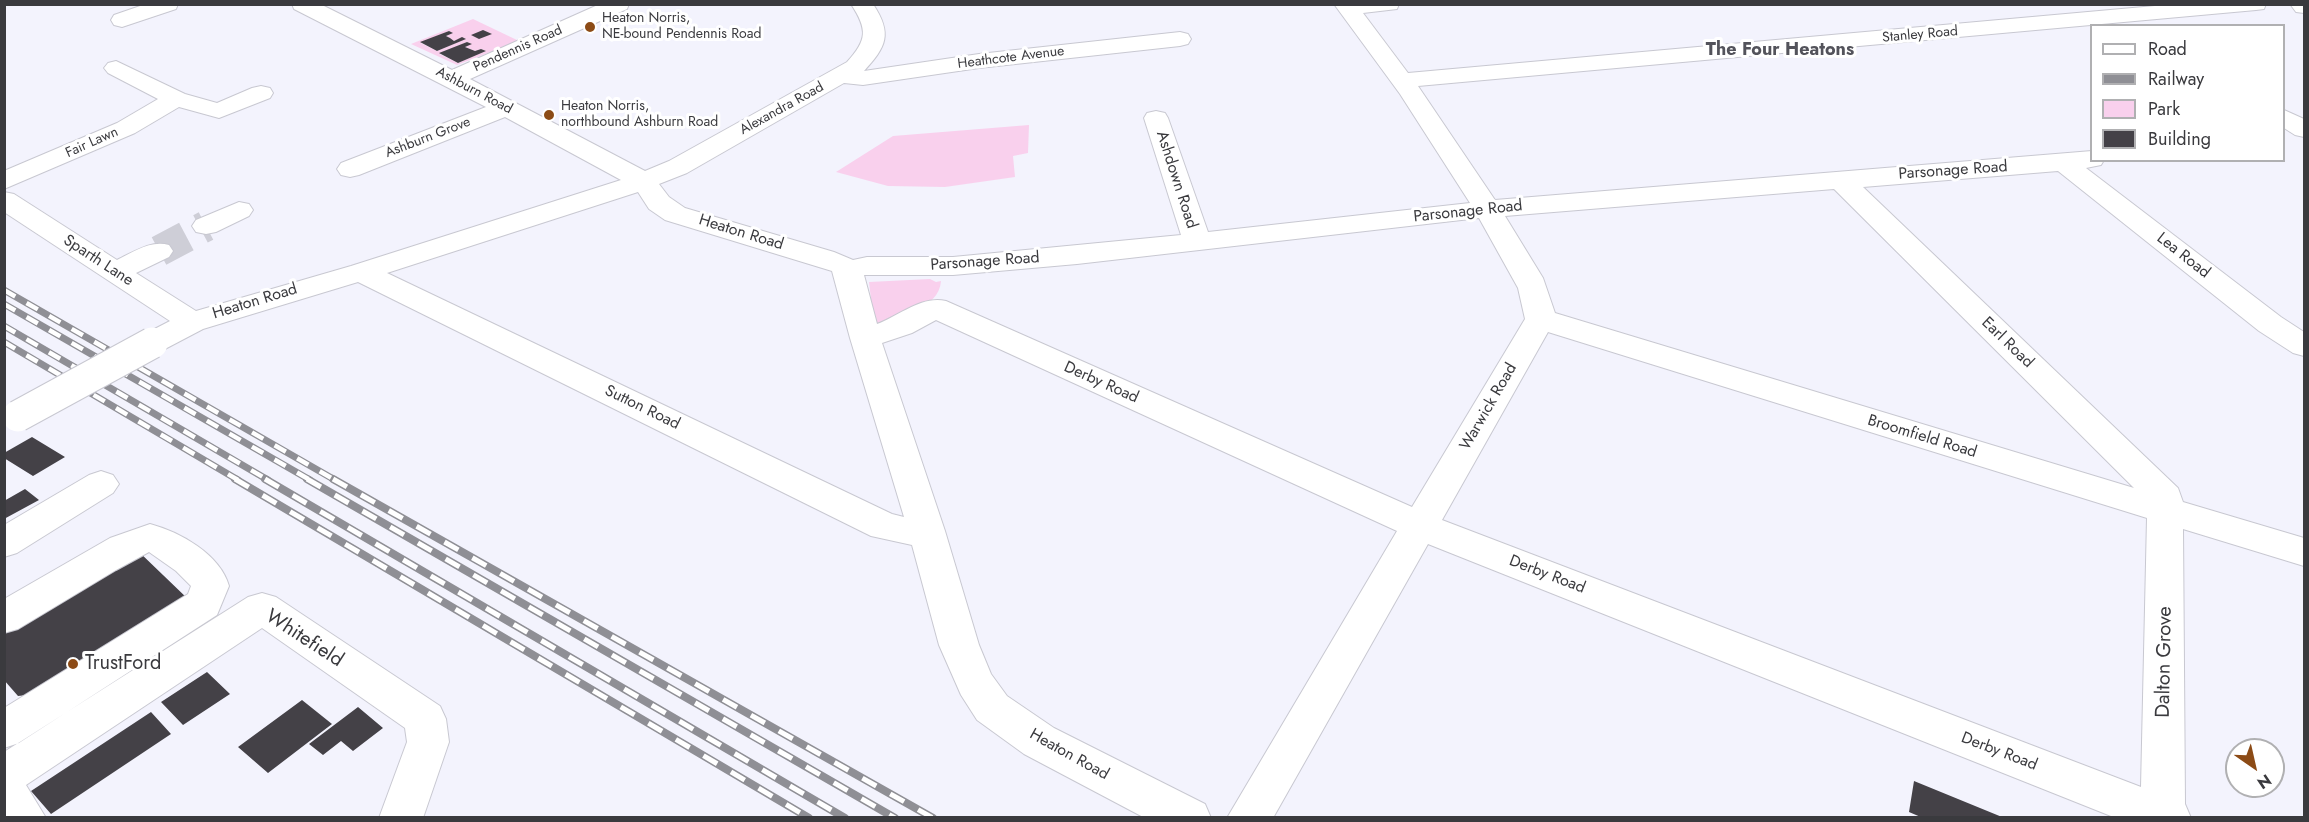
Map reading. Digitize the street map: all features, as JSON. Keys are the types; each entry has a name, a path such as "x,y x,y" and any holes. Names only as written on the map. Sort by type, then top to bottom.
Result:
{"street":[{"path":"122,20 168,4"},
{"name":"Ashburn Road","path":"302,4 451,79 644,181"},
{"name":"Alexandra Road","path":"644,181 678,167 855,67 872,47 873,30 870,14 861,4"},
{"path":"1345,6 1389,4"},
{"name":"Stanley Road","path":"1404,80 2013,27 2133,21 2256,4"},
{"path":"2300,4 2304,7"},
{"path":"1345,6 1404,80 1488,208 1535,291 1540,306 1540,319"},
{"name":"Pendennis Road","path":"451,79 602,7"},
{"path":"1987,10 2013,27"},
{"name":"Heathcote Avenue","path":"842,76 863,78 978,61 1180,39"},
{"path":"116,68 176,99 219,111 261,93"},
{"name":"Fair Lawn","path":"4,181 126,128 176,99"},
{"name":"Ashburn Grove","path":"350,169 506,108"},
{"name":"Ashdown Road","path":"1156,117 1197,242"},
{"path":"2285,118 2304,131"},
{"path":"2285,135 2304,131"},
{"name":"Parsonage Road","path":"846,270 867,266 953,266 1197,242 1488,208 2090,159"},
{"name":"Lea Road","path":"2064,163 2270,324 2304,346"},
{"name":"Earl Road","path":"1840,180 2165,497 2166,510"},
{"name":"Heaton Road","path":"11,420 192,322 289,291 361,272 644,181 659,203 675,214 842,265 852,285 865,338 927,531 959,645 975,683 992,708 1039,741 1189,818"},
{"name":"Sparth Lane","path":"4,200 192,322"},
{"path":"206,226 239,210"},
{"path":"115,272 159,251"},
{"path":"865,338 901,326 935,308 948,292 955,278 953,266"},
{"name":"Sutton Road","path":"361,272 884,526 908,531 927,531"},
{"name":"Derby Road","path":"935,308 1420,526 2111,807 2166,816"},
{"name":"Broomfield Road","path":"1540,319 1917,436 2304,552"},
{"name":"Warwick Road","path":"1249,818 1540,319"},
{"path":"4,543 101,484"},
{"name":"Dalton Grove","path":"2166,510 2166,816"},
{"path":"4,618 115,553 137,541 150,538 162,542 207,576 210,586 203,604 4,730"},
{"name":"Whitefield","path":"4,776 262,608 425,719 428,741 401,818"},
{"path":"4,789 24,818"}],"green space":[{"path":"473,19 519,41 457,65 411,44","holes":["449,31 452,33 446,36 454,41 465,39 437,51 421,43","467,42 471,44 465,47 475,51 481,49 485,51 458,63 440,54"]},
{"path":"1029,125 1028,153 1013,156 1015,177 945,187 888,186 836,172 893,136"},
{"path":"930,279 936,282 941,281 933,299 925,306 874,325 869,282"}],"building":[{"path":"483,30 492,34 479,39 471,35"},
{"path":"449,31 453,33 446,36 454,41 462,37 466,39 437,51 420,42"},
{"path":"467,42 472,44 465,47 475,51 481,49 486,51 458,63 439,53"},
{"path":"32,437 65,457 33,476 4,458 4,453"},
{"path":"25,489 39,500 4,519 4,501"},
{"path":"137,550 189,600 36,694 18,696 4,680 4,626"},
{"path":"207,672 230,694 183,725 161,702"},
{"path":"302,700 332,724 268,773 238,747"},
{"path":"358,707 383,728 353,751 341,741 323,755 309,744"},
{"path":"151,712 171,734 51,814 31,791"},
{"path":"1914,781 2002,818 1923,818 1909,812"}],"tunnel":[{"path":"159,251 206,226"}],"railway":[{"path":"4,290 335,480"},
{"path":"4,304 310,480"},
{"path":"4,326 268,480"},
{"path":"4,342 238,480"},
{"path":"235,479 809,818"},
{"path":"265,479 845,818"},
{"path":"307,479 895,818"},
{"path":"333,479 933,818"}],"place":[{"name":"Heaton Norris, NE-bound Pendennis Road","path":"590,27"},
{"name":"Heaton Norris, northbound Ashburn Road","path":"549,115"},
{"name":"TrustFord","path":"73,664"}],"district":[{"name":"The Four Heatons","path":"1780,51"}]}
